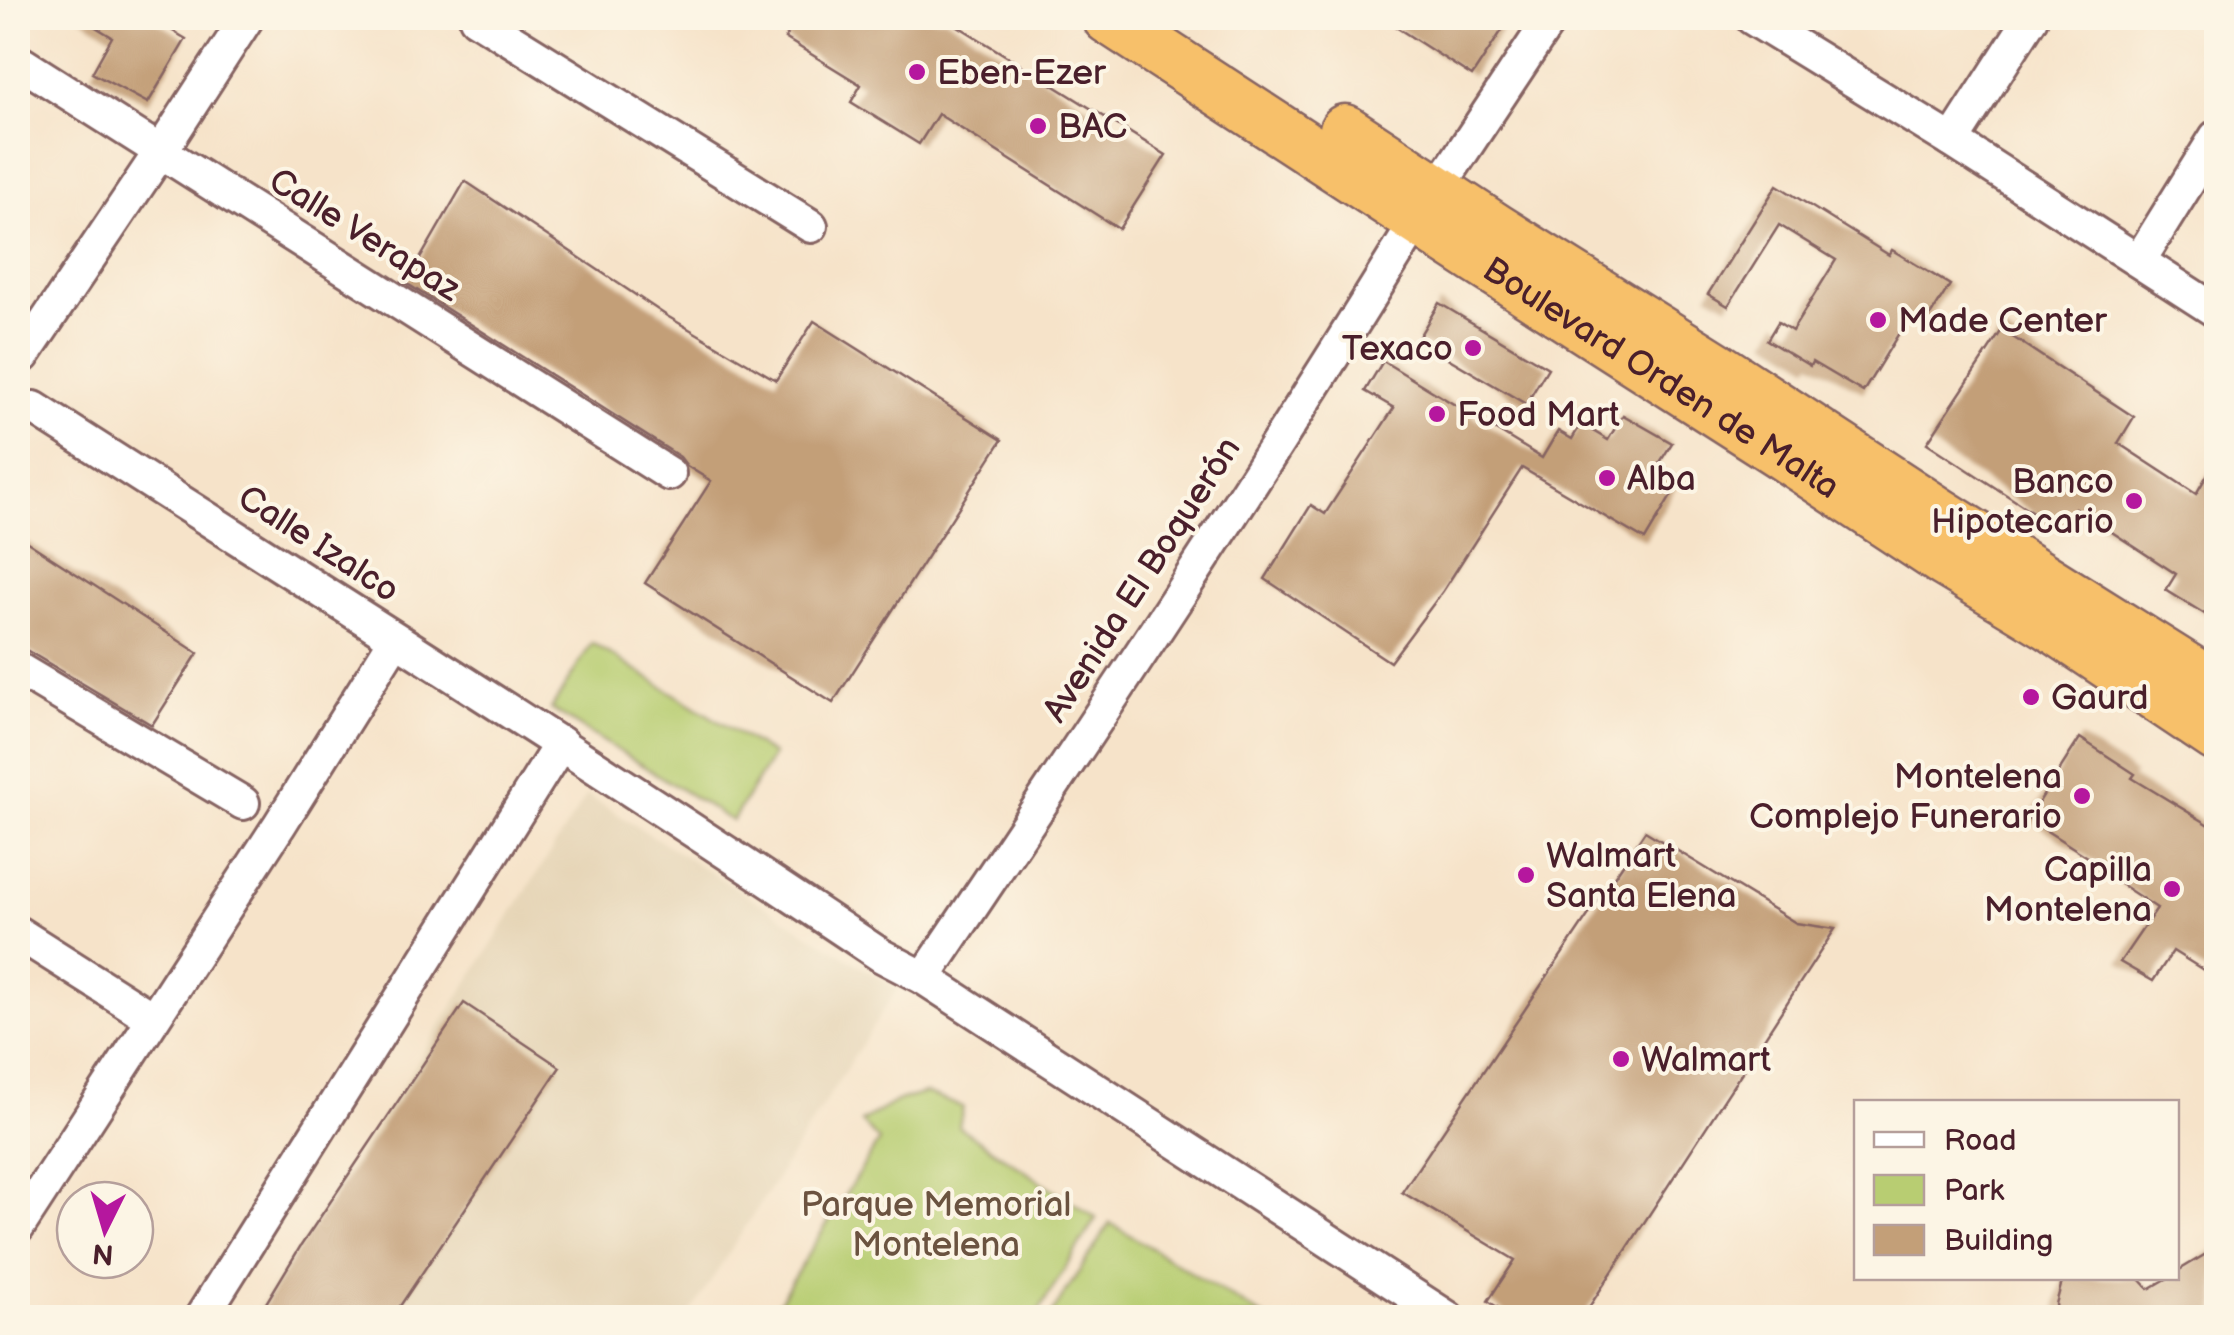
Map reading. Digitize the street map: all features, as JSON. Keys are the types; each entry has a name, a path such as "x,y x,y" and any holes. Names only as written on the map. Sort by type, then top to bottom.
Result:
{"highway":[{"name":"Boulevard Orden de Malta","path":"1108,18 1428,205 2216,688"},
{"name":"Boulevard Orden de Malta","path":"1173,18 1746,430 2216,736"}],"street":[{"path":"26,415 41,396 40,375 20,354 161,151 247,18"},
{"path":"476,18 811,226"},
{"name":"Avenida El Boquerón","path":"924,978 1134,665 1551,18"},
{"path":"1952,142 2031,18"},
{"path":"1763,20 2216,311"},
{"name":"Calle Verapaz","path":"18,61 669,474"},
{"path":"2139,261 2216,137"},
{"name":"Calle Izalco","path":"26,415 561,743 882,956 924,978 1448,1318"},
{"path":"22,1213 280,824 395,640"},
{"path":"18,669 243,803"},
{"path":"201,1318 561,743"},
{"path":"18,933 152,1018"}],"shaded area":[{"path":"587,795 897,989 688,1317 250,1318 300,1247"}],"green space":[{"path":"592,643 773,755 732,821 551,709"},
{"name":"Parque Memorial Montelena","path":"925,1093 963,1107 959,1127 1096,1218 1035,1317 769,1317 879,1141 861,1122 895,1102"},
{"path":"1110,1223 1264,1317 1050,1317"}],"building":[{"path":"81,18 151,18 186,39 148,103 92,73 112,37"},
{"path":"797,18 945,18 1166,155 1119,229 938,114 919,144 851,102 861,85 785,38"},
{"path":"1382,18 1510,18 1472,76"},
{"path":"465,181 667,316 776,380 814,321 1002,440 833,703 645,583 711,481 680,457 406,283"},
{"path":"1777,185 1889,255 1892,250 1950,285 1924,326 1910,315 1863,392 1767,340 1778,322 1792,331 1836,260 1779,225 1728,306 1708,294"},
{"name":"Texaco","path":"1439,303 1548,368 1526,404 1417,340"},
{"path":"2002,330 2134,417 2118,443 2196,494 2216,460 2216,621 2166,590 2176,574 2075,508 2060,530 1927,443"},
{"path":"1383,361 1542,458 1558,431 1572,439 1581,424 1608,440 1623,415 1672,443 1657,467 1680,481 1645,540 1522,468 1443,591 1390,662 1265,579 1311,505 1325,514 1394,408 1365,391"},
{"path":"18,536 198,653 152,725 18,645"},
{"name":"Capilla Montelena","path":"2080,738 2135,774 2132,778 2216,829 2216,978 2173,951 2153,981 2120,962 2157,908 2099,870 2102,866 2028,819"},
{"name":"Walmart","path":"1645,831 1796,923 1835,929 1582,1318 1514,1318 1488,1301 1515,1260 1402,1192"},
{"path":"464,1003 560,1067 392,1318 257,1318 300,1247"},
{"path":"2216,1248 2216,1318 2058,1318 2056,1304 2062,1280 2141,1280 2149,1289 2165,1280 2179,1280 2179,1270"}],"place":[{"name":"Eben-Ezer","path":"917,72"},
{"name":"BAC","path":"1038,126"},
{"name":"Made Center","path":"1878,320"},
{"name":"Texaco","path":"1473,348"},
{"name":"Food Mart","path":"1437,414"},
{"name":"Alba","path":"1607,478"},
{"name":"Banco Hipotecario","path":"2134,501"},
{"name":"Gaurd","path":"2031,697"},
{"name":"Montelena Complejo Funerario","path":"2082,796"},
{"name":"Walmart Santa Elena","path":"1526,875"},
{"name":"Capilla Montelena","path":"2172,889"},
{"name":"Walmart","path":"1621,1059"}]}
